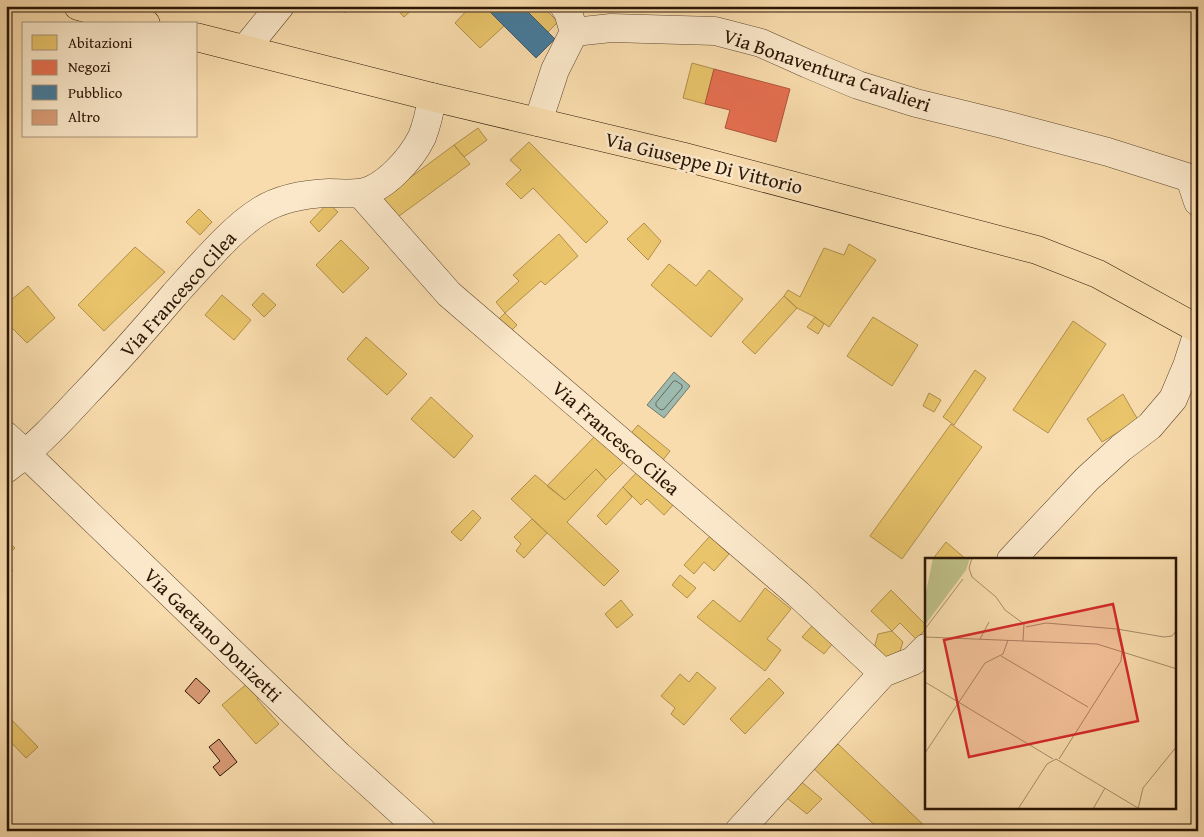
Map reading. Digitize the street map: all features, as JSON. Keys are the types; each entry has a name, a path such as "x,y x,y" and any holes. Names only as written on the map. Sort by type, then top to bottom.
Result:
{"main road":[{"path":"78,6 138,22"},
{"name":"Via Giuseppe Di Vittorio","path":"198,37 432,97 682,156 1037,250 1098,274 1198,330"}],"street":[{"path":"245,49 280,6"},
{"path":"538,122 555,70 574,32 568,12 564,6"},
{"name":"Via Bonaventura Cavalieri","path":"574,32 611,28 716,31 761,43 858,85 916,103 1090,148 1195,187"},
{"name":"Via Francesco Cilea","path":"16,462 65,415 205,260 245,221 275,202 299,196 327,193 360,193 378,186 388,179 409,157 422,136 428,121 432,97"},
{"name":"Via Francesco Cilea","path":"360,193 449,294 798,594 883,673"},
{"path":"1013,558 1087,479 1121,448 1150,426 1173,399 1187,366 1198,330"},
{"name":"Via Gaetano Donizetti","path":"6,436 16,462 422,831"},
{"path":"739,831 883,673 913,661 925,649"}],"water":[{"path":"674,372 690,386 664,418 647,405"}],"building: Abitazioni":[{"path":"340,6 352,6 345,13"},
{"path":"394,6 416,6 404,17"},
{"path":"471,6 484,6 504,26 480,48 455,23"},
{"path":"522,6 542,6 558,22 548,32"},
{"path":"692,63 714,69 705,104 683,98"},
{"path":"478,128 487,140 464,157 454,145"},
{"path":"529,142 608,222 586,243 533,188 521,199 506,184 521,170 510,160"},
{"path":"454,145 470,164 395,219 380,200"},
{"path":"328,203 338,212 319,232 310,222"},
{"path":"199,209 212,222 200,235 186,222"},
{"path":"644,223 661,241 648,260 627,239"},
{"path":"559,234 578,256 545,285 541,281 505,313 496,302 519,281 513,275"},
{"path":"341,240 369,268 343,293 316,265"},
{"path":"849,244 876,260 829,327 797,308 784,296 788,290 800,297 824,248 844,255"},
{"path":"135,247 165,272 104,331 78,305"},
{"path":"669,264 696,286 709,270 743,299 711,337 651,285"},
{"path":"28,286 55,318 27,343 6,322 6,304"},
{"path":"263,293 276,305 264,317 252,305"},
{"path":"222,295 251,320 234,340 205,315"},
{"path":"784,296 797,308 755,354 742,342"},
{"path":"505,313 517,325 508,334 495,323"},
{"path":"815,317 824,324 818,334 807,327"},
{"path":"873,317 918,345 892,386 847,356"},
{"path":"1073,321 1106,344 1048,433 1013,410"},
{"path":"366,337 407,374 387,395 347,359"},
{"path":"975,370 986,378 954,425 943,417"},
{"path":"929,393 941,400 934,412 923,406"},
{"path":"1123,394 1138,420 1102,442 1087,419"},
{"path":"431,397 473,436 454,458 411,419"},
{"path":"951,424 982,447 902,559 870,536"},
{"path":"638,425 670,451 660,464 627,438"},
{"path":"596,435 625,461 606,480 596,469 565,500 547,486"},
{"path":"596,469 606,480 567,522 619,571 604,586 511,499 535,475 565,500"},
{"path":"638,471 674,504 664,515 647,499 641,505 623,487"},
{"path":"623,487 632,497 606,525 597,516"},
{"path":"473,510 481,518 461,541 451,532"},
{"path":"532,519 547,533 524,558 516,551 521,544 514,537"},
{"path":"710,536 729,554 714,571 704,562 694,574 684,565"},
{"path":"6,540 15,548 6,557"},
{"path":"946,542 965,558 934,558"},
{"path":"6,564 13,570 6,578"},
{"path":"680,575 696,588 687,598 672,585"},
{"path":"765,588 791,609 767,639 781,650 765,671 697,617 713,600 740,622"},
{"path":"891,590 925,624 925,630 916,639 900,623 892,631 871,611"},
{"path":"621,600 633,615 617,628 605,614"},
{"path":"812,626 833,643 824,654 802,637"},
{"path":"892,631 903,642 899,654 885,658 874,649 878,634"},
{"path":"697,672 716,688 684,725 671,714 675,708 661,696 680,674 689,682"},
{"path":"769,678 784,693 745,734 730,719"},
{"path":"249,682 261,696 257,699 279,724 256,744 222,705"},
{"path":"6,714 38,747 26,758 6,737"},
{"path":"838,744 930,831 881,831 813,768"},
{"path":"798,779 822,799 807,814 783,795"}],"building: Negozi":[{"path":"714,69 790,89 776,142 725,128 730,110 705,104"}],"building: Pubblico":[{"path":"484,6 522,6 555,39 536,58"}],"building: Altro":[{"path":"196,678 210,691 199,704 185,691"},
{"path":"219,739 237,762 220,776 213,767 220,761 209,747"}]}
